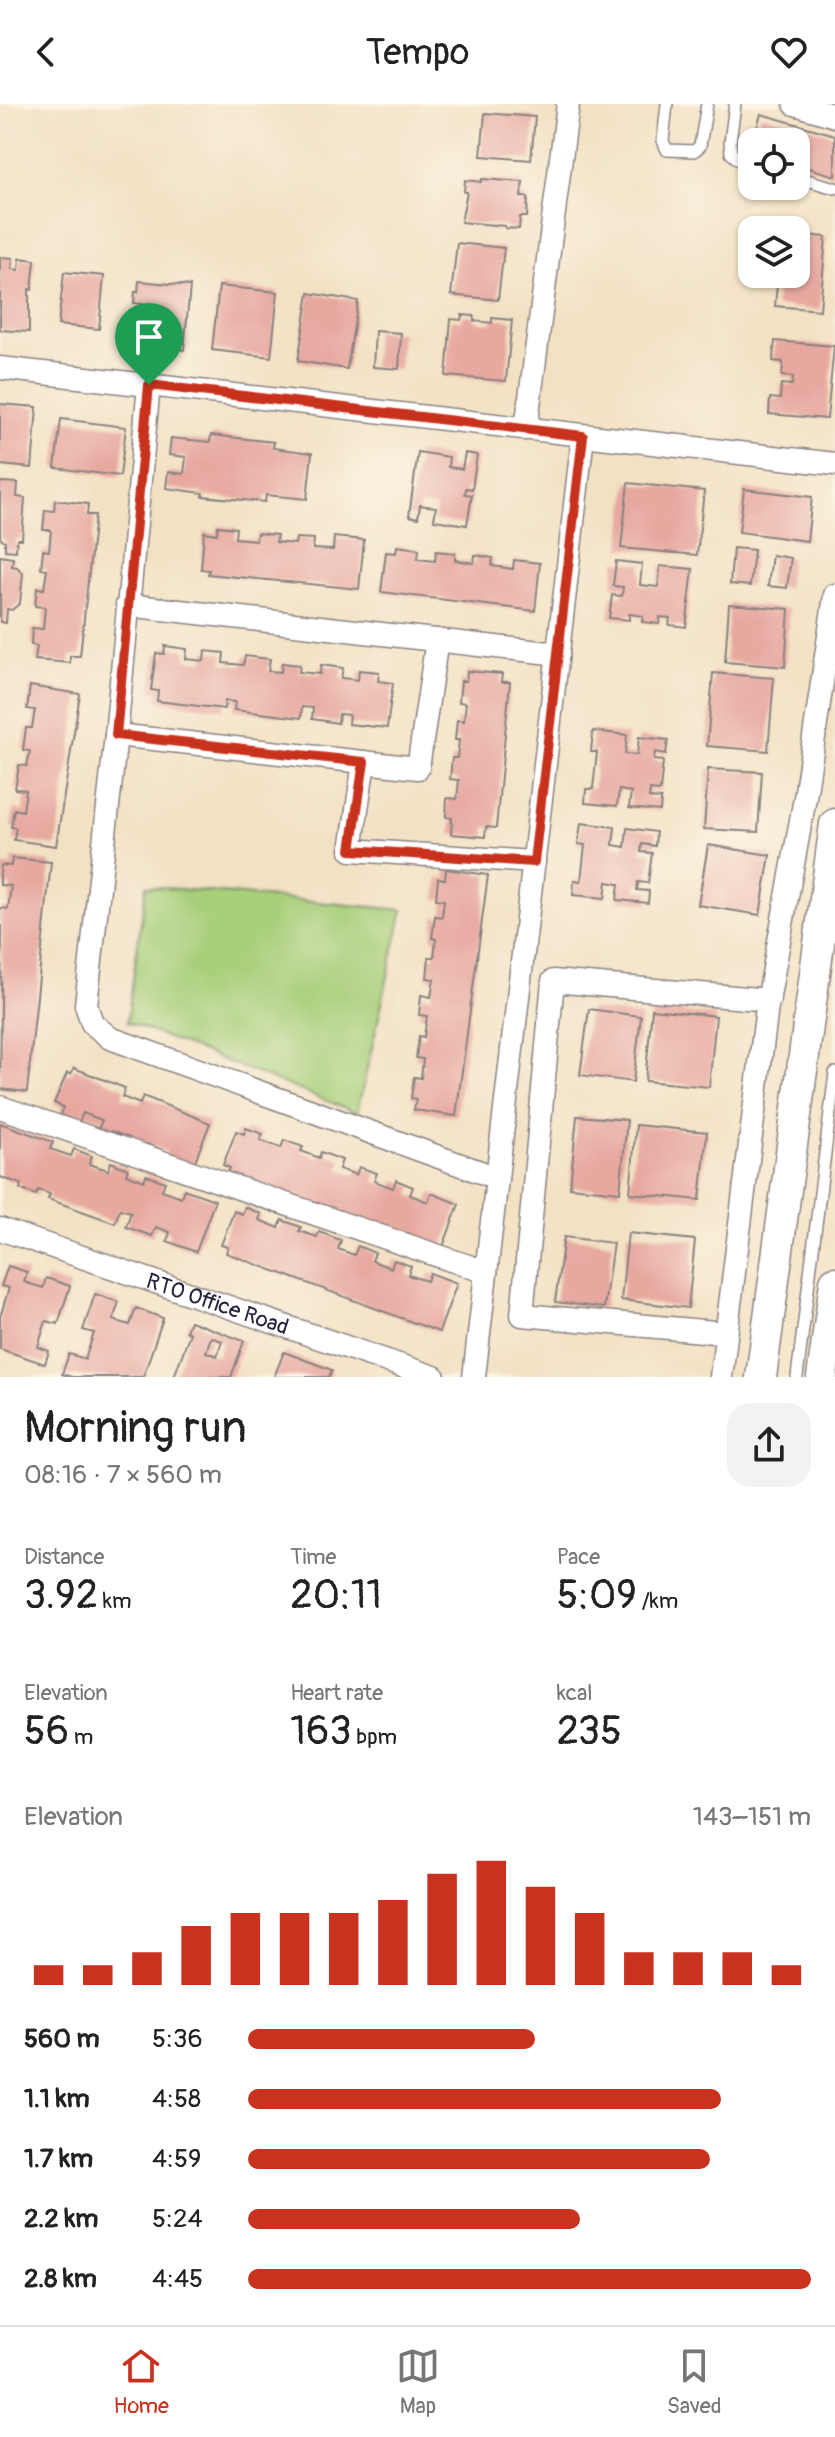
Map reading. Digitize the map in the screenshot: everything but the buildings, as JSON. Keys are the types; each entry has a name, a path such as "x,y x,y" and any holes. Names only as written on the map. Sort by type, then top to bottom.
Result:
{"main road":[{"path":"761,1377 835,824"},
{"path":"822,1377 835,1282"}],"street":[{"path":"526,429 568,104"},
{"path":"795,104 835,116"},
{"path":"0,368 835,464"},
{"path":"149,385 116,735 86,1005 92,1023 110,1038 497,1178"},
{"path":"474,1377 583,436"},
{"path":"721,1377 769,1000 805,798 835,595"},
{"path":"127,605 558,654"},
{"path":"116,735 418,768 437,640"},
{"path":"364,762 351,850 534,862"},
{"path":"726,1333 522,1315 553,981 769,1000"},
{"path":"0,1107 486,1272"},
{"name":"RTO Office Road","path":"0,1229 434,1377"}],"lane":[{"path":"667,104 663,141 667,150 694,151 700,146 707,104"},
{"path":"735,104 730,142 731,153 738,159"},
{"path":"810,181 835,188"},
{"path":"797,1377 835,1073"}],"green space":[{"path":"146,886 403,910 357,1113 127,1022"}],"route":[{"path":"149,385 583,436 534,862 351,850 364,762 116,735 149,385"}]}
